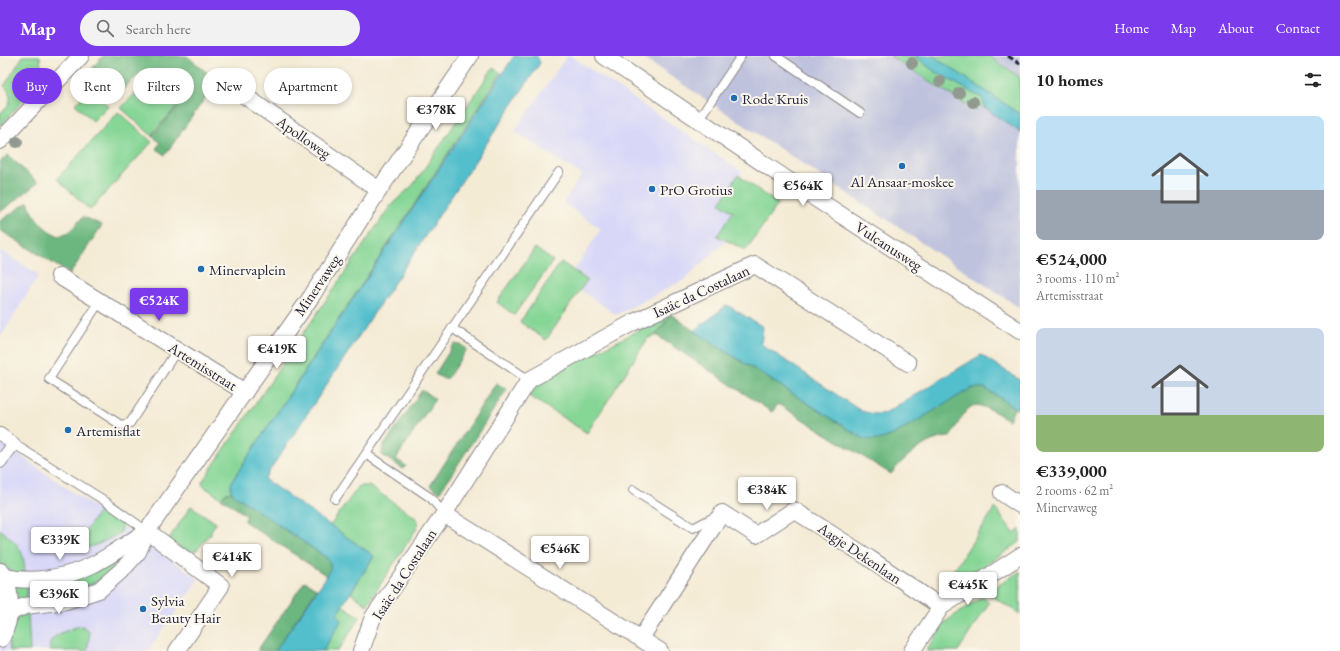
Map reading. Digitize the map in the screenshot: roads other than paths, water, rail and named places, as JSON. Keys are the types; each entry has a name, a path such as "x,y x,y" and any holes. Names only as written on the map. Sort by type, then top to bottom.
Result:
{"street":[{"path":"0,141 81,56"},
{"name":"Minervaweg","path":"4,635 13,611 25,606 66,600 99,590 123,569 138,552 147,531 311,297 379,190 470,56"},
{"name":"Vulcanusweg","path":"604,56 809,195 1020,331"},
{"name":"Apolloweg","path":"256,104 379,190"},
{"name":"Isaäc da Costalaan","path":"361,651 374,617 444,514 529,380 632,322 755,266 908,363"},
{"name":"Artemisstraat","path":"59,276 245,392"},
{"path":"0,434 14,444 0,462"},
{"path":"1002,493 1020,505"},
{"name":"Aagje Dekenlaan","path":"722,513 756,535 794,510 869,558 941,607"},
{"path":"641,638 722,513"},
{"path":"444,514 660,651"},
{"path":"147,531 221,586 177,651"},
{"name":"Minervaweg","path":"1,574 31,579 64,575 92,566 147,531"},
{"path":"912,651 941,607 1020,556"},
{"path":"1,574 8,597 4,635"}],"lane":[{"path":"698,120 741,56"},
{"path":"776,56 860,113"},
{"path":"335,499 559,172"},
{"path":"100,301 49,379 122,425 130,423 177,350"},
{"path":"452,328 529,380"},
{"path":"14,444 102,499 147,531"},
{"name":"Isaäc da Costalaan","path":"366,454 431,498 444,514"},
{"path":"633,490 693,528 722,513"}],"water":[{"path":"514,56 537,56 540,63 264,479 374,556 337,614 341,621 323,651 275,651 327,576 330,569 329,560 236,496 231,489 232,481"},
{"path":"915,56 933,56 1020,114 1020,132 986,109 982,98 934,71"},
{"path":"727,305 763,327 761,344 861,411 874,414 885,413 981,355 1020,380 1020,411 985,388 972,388 893,435 878,440 864,439 694,331"}],"railway":[{"path":"1008,56 1020,64"}],"place":[{"name":"Rode Kruis","path":"734,98"},
{"name":"Al Ansaar-moskee","path":"902,166"},
{"name":"PrO Grotius","path":"652,189"},
{"name":"Minervaplein","path":"201,269"},
{"name":"Artemisflat","path":"68,430"},
{"name":"Sylvia Beauty Hair","path":"143,609"}]}
